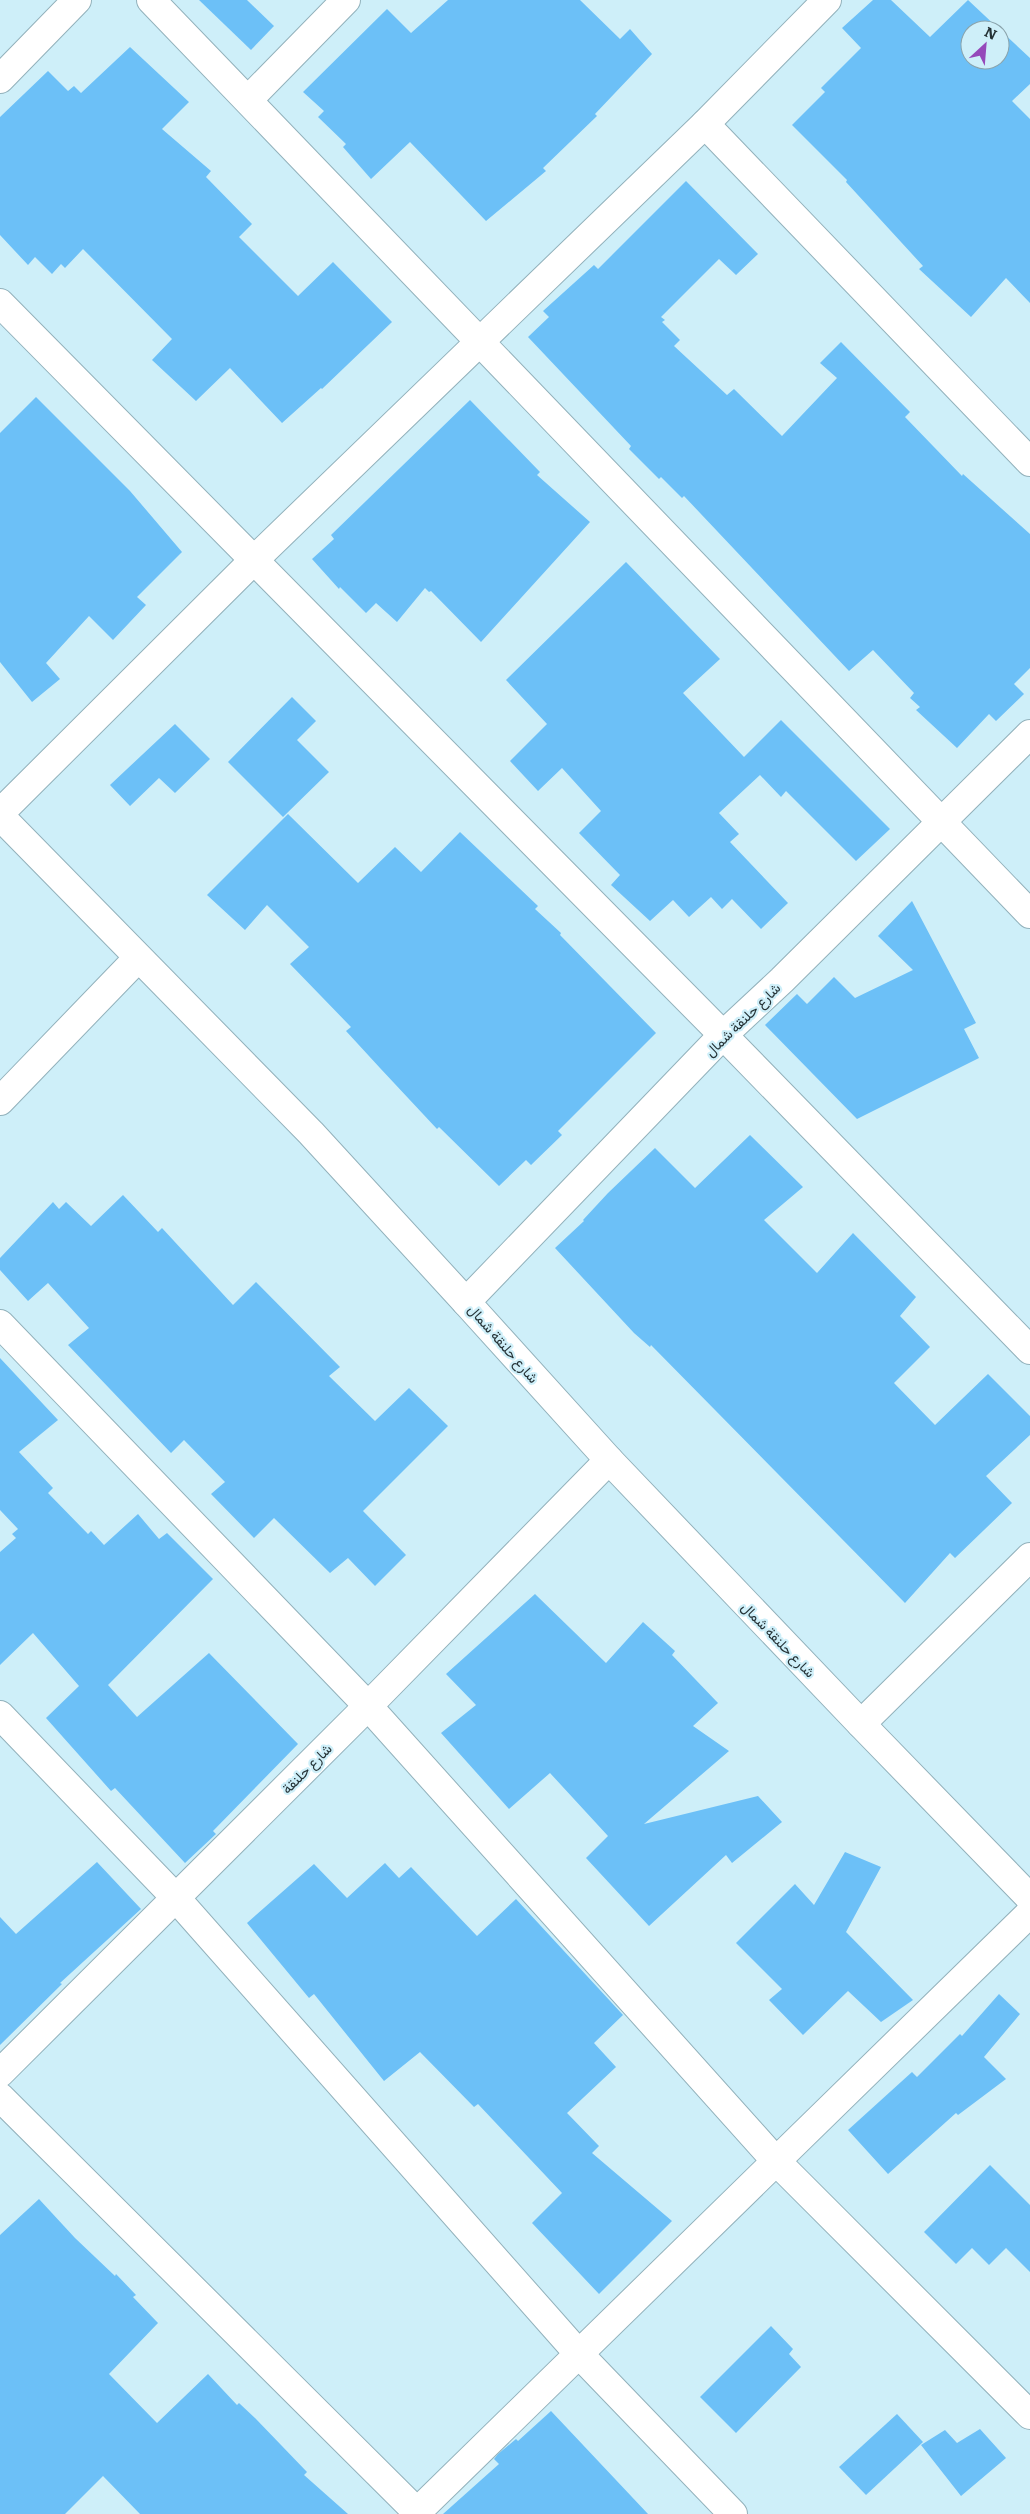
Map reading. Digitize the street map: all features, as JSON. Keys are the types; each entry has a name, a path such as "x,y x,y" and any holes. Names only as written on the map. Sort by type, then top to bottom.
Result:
{"street":[{"path":"0,79 77,0"},
{"path":"151,0 1030,914"},
{"path":"248,100 346,0"},
{"path":"466,1302 311,1134 0,815 254,560 705,124 827,0"},
{"path":"705,124 1030,462"},
{"path":"0,303 723,1035 1030,1350"},
{"name":"شارع حلنقة شمال","path":"1030,734 782,980 723,1035 466,1302 609,1460 860,1724 1030,1898"},
{"path":"0,1100 138,958"},
{"path":"0,1324 368,1706 775,2160 1030,2415"},
{"name":"شارع حلنقة","path":"0,2073 175,1896 368,1706 609,1460"},
{"path":"860,1724 1030,1557"},
{"path":"0,1715 175,1896 578,2353 733,2514"},
{"path":"0,2097 417,2513 775,2160 1030,1913"}],"building":[{"path":"199,0 247,0 274,26 251,50"},
{"path":"448,0 580,0 620,39 630,29 652,54 595,114 597,116 543,168 546,171 486,221 410,142 371,179 343,147 346,144 318,117 324,111 303,92 387,9 411,33"},
{"path":"873,0 891,0 930,37 968,0 989,20 960,20 960,70 1010,70 1010,39 1030,58 1030,84 1012,101 1030,119 1030,303 1006,278 971,317 919,269 923,266 846,182 847,180 792,125 825,92 821,88 861,48 842,28"},
{"path":"130,47 189,102 162,129 211,171 206,177 252,224 239,237 298,296 333,262 392,322 322,389 282,423 230,368 196,401 152,360 172,339 83,249 65,268 61,264 52,274 35,257 28,265 0,235 0,117 48,71 68,91 74,86 81,93"},
{"path":"686,181 758,254 736,275 719,259 661,317 665,320 662,322 680,340 674,346 727,395 734,389 782,436 837,378 820,363 841,342 910,412 905,417 962,476 963,474 1030,534 1030,668 1014,684 1024,694 996,721 989,714 957,748 916,710 920,707 910,698 914,693 873,650 849,671 684,496 682,498 661,477 659,479 629,449 631,446 528,337 549,317 543,311 594,265 598,269"},
{"path":"36,397 130,491 182,552 137,597 146,605 113,640 89,616 46,663 60,679 32,702 0,662 0,433"},
{"path":"470,400 540,472 537,475 590,522 481,642 431,591 429,592 425,588 397,622 376,603 366,613 340,587 339,589 312,559 334,539 331,535"},
{"path":"626,562 720,659 683,693 744,757 781,720 890,829 856,861 786,791 781,797 760,775 719,813 739,834 730,842 788,903 761,929 732,899 722,909 711,897 689,917 673,900 650,921 611,885 620,875 579,833 601,811 562,768 538,791 510,761 547,724 506,680"},
{"path":"292,697 316,721 297,740 329,772 283,817 228,762"},
{"path":"175,724 210,759 175,793 159,778 130,806 110,785"},
{"path":"288,814 358,883 395,847 421,872 460,832 538,906 535,909 561,933 560,935 656,1033 558,1131 562,1135 531,1165 526,1160 499,1186 439,1127 437,1129 346,1031 351,1027 290,964 309,947 267,905 245,930 207,895"},
{"path":"912,901 976,1023 964,1029 979,1058 857,1119 765,1025 797,994 807,1004 834,977 855,998 913,970 878,936"},
{"path":"750,1135 803,1187 764,1220 817,1273 853,1233 916,1297 900,1316 930,1347 894,1383 935,1425 988,1374 1030,1416 1030,1435 986,1476 1012,1503 955,1558 950,1553 905,1603 651,1345 650,1347 634,1333 555,1248 655,1148 695,1188"},
{"path":"123,1195 158,1232 162,1228 233,1305 256,1282 340,1367 329,1376 375,1421 409,1388 448,1426 363,1511 406,1555 375,1586 348,1558 330,1573 274,1518 254,1538 211,1494 225,1482 184,1440 171,1453 68,1345 89,1328 48,1283 28,1301 0,1270 0,1258 53,1202 59,1209 66,1202 91,1226"},
{"path":"0,1358 58,1420 19,1452 53,1488 48,1493 88,1534 91,1531 104,1545 138,1514 159,1539 167,1533 213,1579 108,1685 137,1717 209,1653 298,1744 213,1831 216,1834 185,1863 115,1788 111,1791 46,1718 79,1686 33,1633 0,1665 0,1552 16,1538 12,1534 18,1529 0,1510"},
{"path":"535,1594 606,1663 643,1622 675,1651 672,1655 718,1703 693,1726 729,1751 644,1824 758,1796 782,1822 732,1863 726,1855 649,1926 586,1858 608,1836 550,1773 509,1809 441,1733 476,1705 446,1674"},
{"path":"845,1852 881,1867 846,1932 913,2000 881,2022 848,1991 803,2035 769,2000 782,1989 736,1943 795,1884 814,1905"},
{"path":"97,1862 141,1909 60,1983 62,1984 0,2045 0,1917 16,1934"},
{"path":"385,1863 399,1878 411,1867 477,1936 516,1899 623,2015 594,2043 616,2067 567,2113 599,2146 592,2153 672,2221 599,2294 532,2223 562,2193 478,2104 474,2107 420,2052 384,2081 314,1994 309,1998 247,1923 314,1864 347,1898"},
{"path":"999,1994 1020,2014 984,2057 1006,2079 958,2115 956,2113 888,2174 848,2130 912,2072 917,2077 960,2034 962,2036"},
{"path":"990,2165 1030,2205 1030,2272 1006,2248 989,2265 972,2248 956,2264 924,2232"},
{"path":"39,2199 75,2238 115,2276 116,2274 136,2295 133,2297 158,2323 109,2374 157,2423 208,2374 237,2405 239,2403 256,2419 307,2472 304,2475 348,2514 140,2514 103,2476 65,2514 0,2514 0,2235"},
{"path":"771,2326 793,2349 789,2354 801,2367 736,2433 700,2397"},
{"path":"551,2411 648,2514 443,2514 499,2464 494,2459 498,2454 516,2439 518,2441"},
{"path":"897,2414 923,2442 866,2495 839,2467"},
{"path":"980,2429 1006,2458 961,2496 921,2445 945,2430 957,2443"}]}
